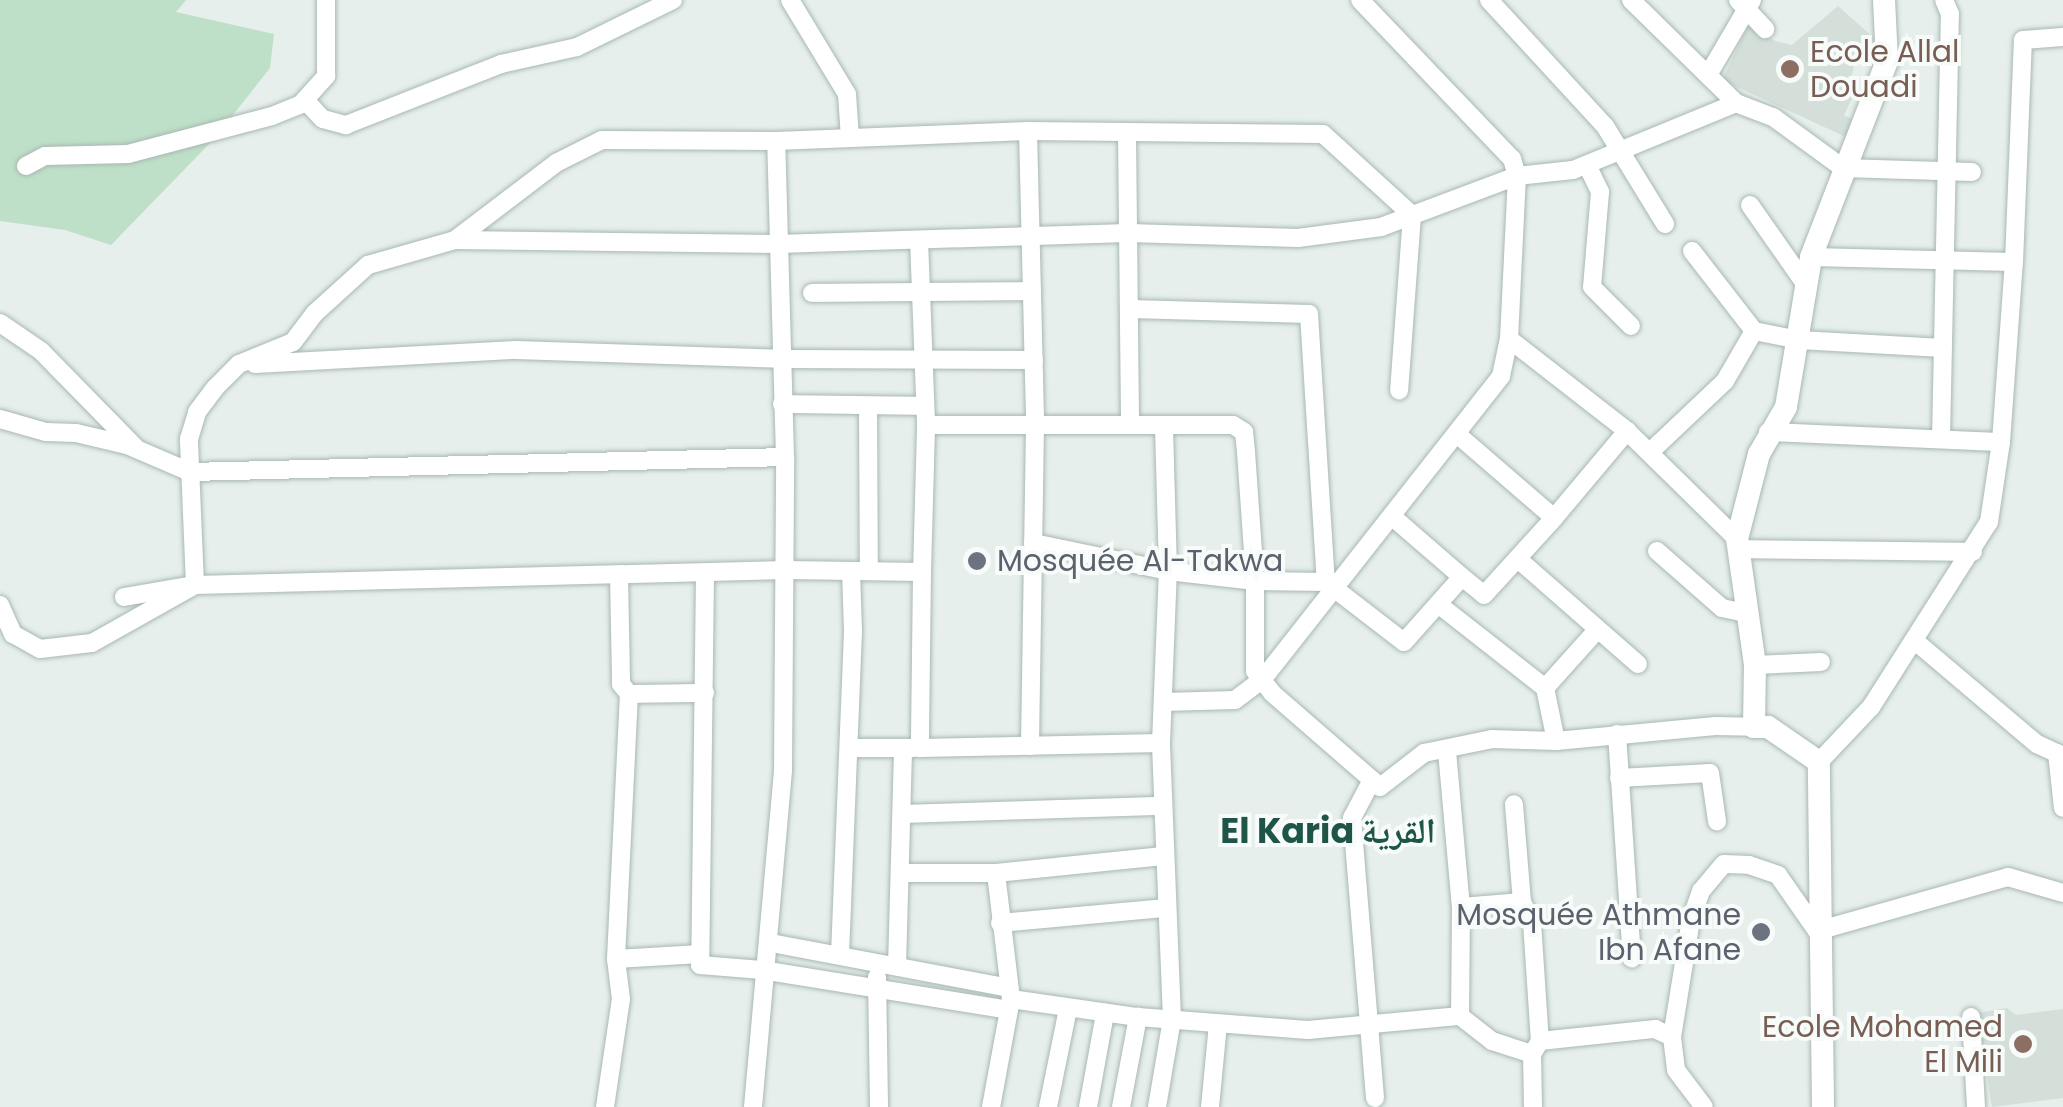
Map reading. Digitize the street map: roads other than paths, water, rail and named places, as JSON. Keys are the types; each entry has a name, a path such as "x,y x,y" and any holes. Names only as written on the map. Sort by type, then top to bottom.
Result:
{"street":[{"path":"26,166 45,156 128,154 272,116 306,100 326,76 326,0"},
{"path":"306,100 323,119 346,125 501,64 577,47 673,0"},
{"path":"790,0 808,37 846,94 850,138"},
{"path":"1162,702 1235,700 1262,680 1331,585 1394,518 1501,376 1509,339 1517,176 1512,159 1360,0"},
{"path":"1489,0 1584,100 1621,151 1665,224"},
{"path":"1631,0 1736,103 1774,118 1843,168 1972,172"},
{"path":"1754,727 1755,666 1737,544 1768,432 1786,407 1811,257 1888,60 1884,0"},
{"path":"1941,440 1950,14 1944,0"},
{"path":"1708,75 1745,2 1764,29"},
{"path":"1823,1107 1819,762 1872,707 1974,552 1988,522 2001,442 2014,262 2023,40 2063,37"},
{"path":"196,585 188,440 197,412 239,364 294,342 314,313 368,265 455,240 777,244 1034,240 1128,233 1298,238 1381,226 1517,176 1587,164 1736,103"},
{"path":"1028,131 1034,240 1035,426 1030,746"},
{"path":"455,240 556,163 602,140 776,141 1028,131 1323,134 1412,216"},
{"path":"1127,133 1130,425"},
{"path":"754,1107 783,771 785,457 776,141"},
{"path":"1587,164 1600,192 1592,288 1631,326"},
{"path":"1750,205 1804,282"},
{"path":"1400,391 1412,216"},
{"path":"898,966 902,814 911,748 922,572 926,416 919,240"},
{"path":"1692,251 1754,331 1799,340 1943,348"},
{"path":"1811,257 2014,262"},
{"path":"812,293 1032,291"},
{"path":"1131,309 1309,314 1331,585"},
{"path":"0,323 41,351 136,448"},
{"path":"1650,452 1725,381 1754,331"},
{"path":"1509,339 1628,430 1737,544 1974,552"},
{"path":"239,364 516,350 781,360 1034,360"},
{"path":"782,404 868,406 926,416 1035,426 1233,425 1244,432 1255,580 1255,671 1380,787 1424,753 1492,739 1556,741 1616,734 1768,727 1819,762"},
{"path":"840,955 868,406"},
{"path":"0,418 136,448 190,472 785,457"},
{"path":"1156,1107 1172,1019 1161,743 1168,571 1164,425"},
{"path":"1394,518 1484,595 1519,560 1628,430"},
{"path":"1768,432 2001,442"},
{"path":"1458,435 1554,518"},
{"path":"1033,543 1168,571 1331,585 1404,642 1462,577"},
{"path":"1658,551 1722,608 1746,613"},
{"path":"1519,560 1638,664"},
{"path":"124,597 196,585 786,570 922,572"},
{"path":"705,574 700,965 1218,1024 1308,1030 1460,1016 1492,1041 1536,1048 1655,1029 1672,1037"},
{"path":"605,1107 622,999 616,959 629,694 620,684 620,576"},
{"path":"0,606 14,634 40,649 92,643 126,628 196,585"},
{"path":"1438,604 1544,688 1556,741"},
{"path":"1544,688 1598,629"},
{"path":"1915,641 2037,744 2060,754 2063,808"},
{"path":"1755,666 1821,662"},
{"path":"629,694 704,692"},
{"path":"1616,734 1632,959"},
{"path":"849,748 1161,743"},
{"path":"1447,751 1461,906 1460,1016"},
{"path":"1619,778 1710,773 1717,821"},
{"path":"1372,780 1352,818 1375,1098"},
{"path":"1514,804 1522,902 1532,922 1534,1107"},
{"path":"902,814 1162,806"},
{"path":"901,873 996,874 1163,856"},
{"path":"1704,1107 1676,1070 1672,1037 1691,920 1701,891 1724,864 1749,865 1778,875 1818,931"},
{"path":"992,1107 1010,999 996,874"},
{"path":"1818,931 2008,878 2063,892"},
{"path":"1461,906 1522,902"},
{"path":"1000,923 1166,908"},
{"path":"771,943 898,966 1010,999"},
{"path":"616,959 700,954"},
{"path":"877,962 879,1107"},
{"path":"1048,1107 1068,1009"},
{"path":"1088,1107 1105,1013"},
{"path":"1121,1107 1138,1017"},
{"path":"1971,1018 1976,1107"},
{"path":"1210,1107 1218,1024"}],"place":[{"name":"Ecole Allal Douadi","path":"1790,69"},
{"name":"Mosquée Al-Takwa","path":"977,561"},
{"name":"Mosquée Athmane Ibn Afane","path":"1761,932"},
{"name":"Ecole Mohamed El Mili","path":"2023,1044"}],"district":[{"name":"El Karia القرية","path":"1328,831"}]}
